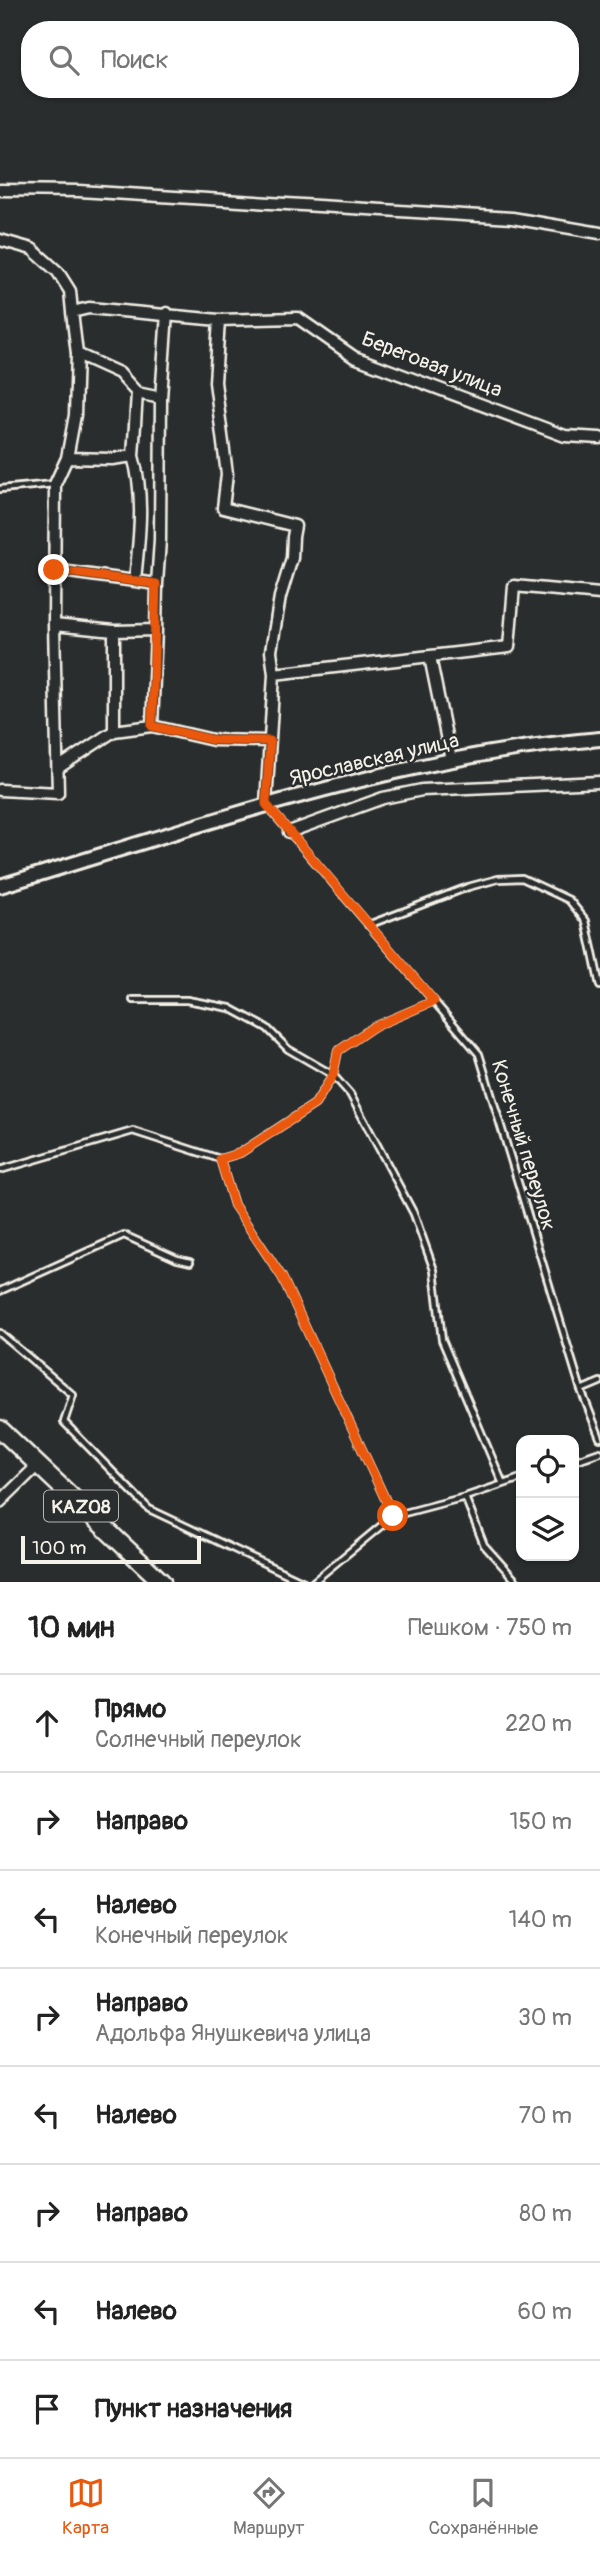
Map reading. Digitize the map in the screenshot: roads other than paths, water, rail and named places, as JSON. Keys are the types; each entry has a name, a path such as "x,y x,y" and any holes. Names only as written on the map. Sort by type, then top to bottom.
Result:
{"highway":[{"name":"KAZ08","path":"0,1429 162,1582"}],"main road":[{"name":"Ярославская улица","path":"0,887 266,804 451,760 543,744 600,739"}],"street":[{"path":"0,190 79,191 512,218 600,233"},
{"path":"0,240 32,250 58,272 70,291 77,354 75,415 67,458 55,484 54,625 58,793 0,790"},
{"name":"Береговая улица","path":"72,312 89,308 167,313 219,320 298,318 354,357 565,436 600,438"},
{"path":"152,726 156,584 160,540 161,398 167,313"},
{"path":"219,320 215,382 227,474 223,508 295,526 292,558 279,597 271,651 274,674 266,804"},
{"path":"77,354 119,373 137,393 161,398"},
{"path":"135,580 140,525 140,481 133,456 137,393"},
{"path":"67,458 112,459 133,456"},
{"path":"54,570 156,584"},
{"path":"274,674 509,647 514,586 600,594"},
{"path":"54,625 114,631 156,630"},
{"path":"114,631 114,731"},
{"path":"429,657 451,760"},
{"path":"58,768 114,731 152,726 213,740 270,741"},
{"path":"289,832 383,798 422,790 600,782"},
{"path":"0,1502 38,1465"}],"lane":[{"path":"0,489 55,484"},
{"name":"Конечный переулок","path":"266,804 480,1054 581,1390 600,1438"},
{"path":"368,925 468,887 498,879 522,878 569,900 586,921 600,986"},
{"path":"133,1000 187,1000 230,1008 267,1028 288,1049 333,1075 350,1094 414,1214 434,1269 442,1340 503,1484"},
{"path":"0,1170 133,1131 220,1159 240,1153 315,1104 333,1075 338,1051 373,1027 434,1001"},
{"path":"220,1159 234,1205 282,1277 393,1516"},
{"path":"0,1291 124,1235 177,1259 190,1262"},
{"path":"0,1333 73,1395 64,1422 149,1509 304,1582"},
{"path":"581,1390 600,1382"},
{"path":"579,1459 600,1452"},
{"path":"313,1582 393,1516 465,1497 516,1480"},
{"path":"465,1497 484,1545 517,1582"}]}
